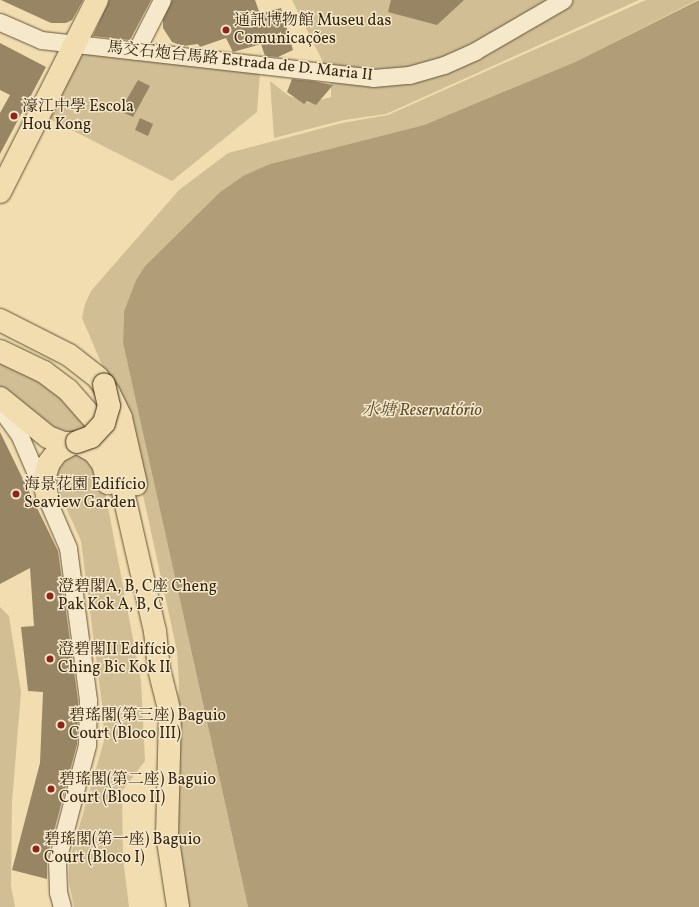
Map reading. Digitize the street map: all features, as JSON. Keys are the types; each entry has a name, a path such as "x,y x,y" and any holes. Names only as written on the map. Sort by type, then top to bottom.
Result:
{"main road":[{"path":"0,192 97,0"},
{"path":"0,320 76,360 104,385 118,410 124,428 169,631 172,668 163,713 153,808 155,848 164,907"},
{"path":"0,351 44,372 68,390 92,416 110,447 120,474 153,624 163,713 167,834 178,907"},
{"path":"47,495 44,479 48,466 57,452 94,435 105,421 109,403 104,385"},
{"path":"0,398 51,439 76,443 94,452 104,467 137,615 163,713"}],"street":[{"path":"136,50 162,0"},
{"name":"馬交石炮台馬路 Estrada de D. Maria II","path":"0,22 35,38 354,77 391,77 427,70 460,59 563,0"},
{"path":"0,408 19,434 47,495 68,548 88,700 86,745 58,862 58,892 62,907"}],"shaded area":[{"path":"292,0 639,0 386,114 344,120 274,138 270,81 289,96 310,103 331,97 331,78"},
{"path":"646,0 697,0 575,62 424,125 270,164 219,193 145,266 136,280 124,311 123,343 248,907 188,907 179,868 175,775 179,684 177,651 128,426 82,318 85,304 91,291 179,190 228,153 342,123 388,115"},
{"path":"81,49 260,73 257,112 172,181 46,117"},
{"path":"0,361 49,384 92,431 62,439 0,389"},
{"path":"83,452 104,486 141,681 145,761 122,791 123,858 129,907 74,907 69,883 69,862 104,741 103,712 81,541 55,483 54,468 62,456"},
{"path":"0,607 9,616 21,692 12,802 11,886 15,907 0,907"}],"water":[{"name":"水塘 Reservatório","path":"699,0 699,907 248,907 123,343 124,311 136,280 145,266 219,193 243,176 270,164 424,125 575,62"}],"building":[{"path":"1,0 83,0 72,20 66,23 51,23"},
{"path":"109,0 151,0 130,40 93,36"},
{"name":"通訊博物館 Museu das Comunicações","path":"172,0 255,0 260,14 281,8 293,50 278,57 265,56 261,44 233,52 226,38 200,47 198,44 183,46 172,42 163,28 163,19"},
{"path":"391,0 464,0 437,25 388,12"},
{"name":"濠江中學 Escola Hou Kong","path":"0,43 46,67 0,154 0,113 10,95 0,90"},
{"path":"292,79 333,85 316,105 307,101 304,104 287,92"},
{"path":"138,80 150,86 133,117 120,111"},
{"path":"140,118 153,124 148,136 135,130"},
{"path":"0,432 58,551 78,701 77,744 47,858 47,879 12,870 40,763 43,692 28,691 21,627 34,626 30,568 0,584"}],"place":[{"name":"通訊博物館 Museu das Comunicações","path":"226,30"},
{"name":"濠江中學 Escola Hou Kong","path":"14,116"},
{"name":"海景花園 Edifício Seaview Garden","path":"16,494"},
{"name":"澄碧閣A, B, C座 Cheng Pak Kok A, B, C","path":"50,596"},
{"name":"澄碧閣II Edifício Ching Bic Kok II","path":"50,659"},
{"name":"碧瑤閣(第三座) Baguio Court (Bloco III)","path":"61,725"},
{"name":"碧瑤閣(第二座) Baguio Court (Bloco II)","path":"51,789"},
{"name":"碧瑤閣(第一座) Baguio Court (Bloco I)","path":"36,849"}]}
